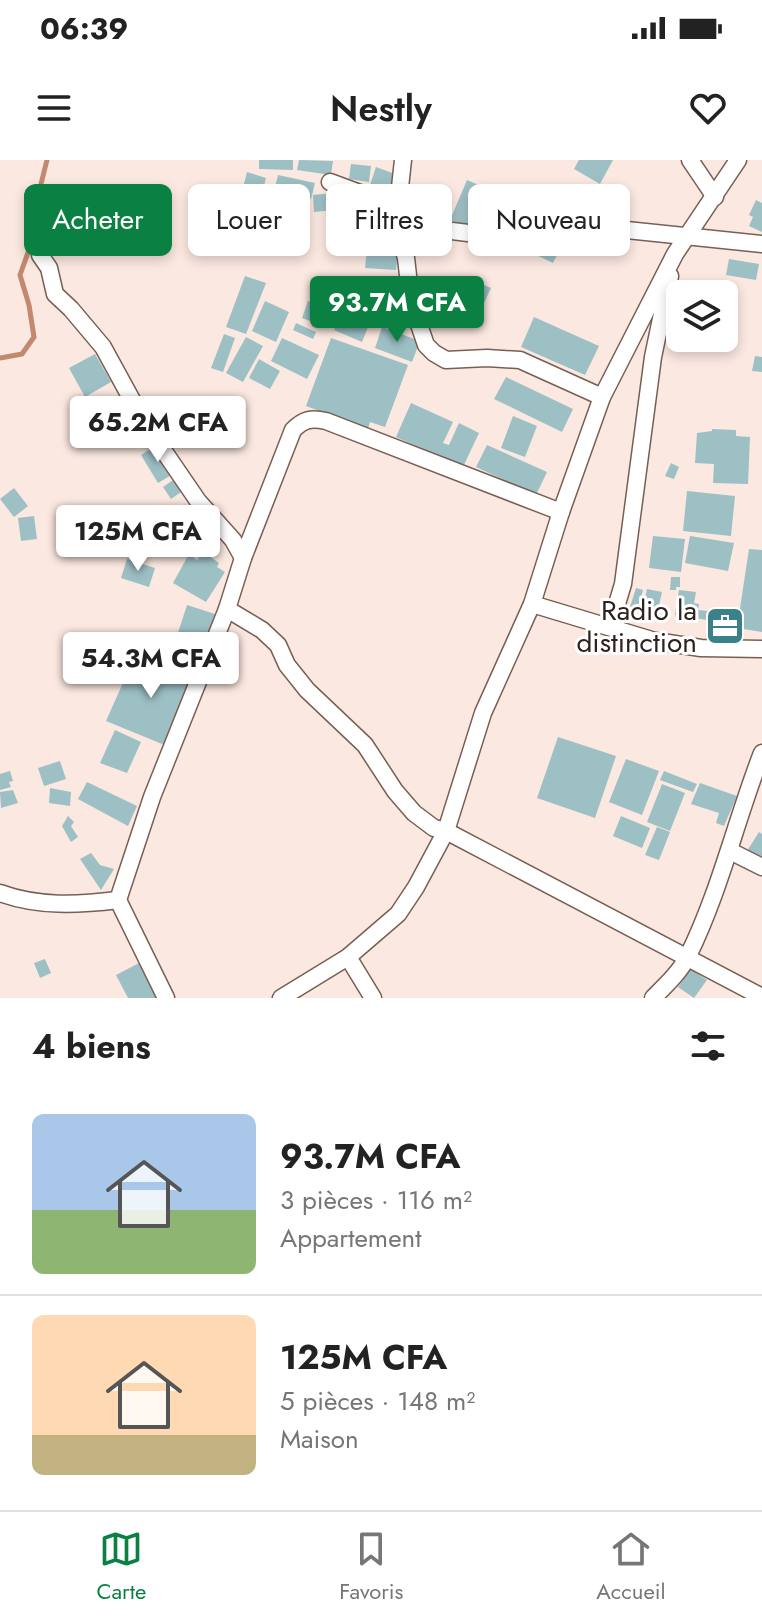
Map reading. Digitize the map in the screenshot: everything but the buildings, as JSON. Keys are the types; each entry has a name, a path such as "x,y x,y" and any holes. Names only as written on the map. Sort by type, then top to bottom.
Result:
{"street":[{"path":"400,184 403,160"},
{"path":"690,160 715,197"},
{"path":"281,998 348,957 398,914 446,831 483,713 532,604 602,397 675,254 738,160"},
{"path":"330,182 335,184"},
{"path":"452,231 476,234 547,211 588,226 762,244"},
{"path":"610,627 623,584 653,357 675,254"},
{"path":"41,256 49,268 55,294 103,347 144,422 198,501 233,540 243,558"},
{"path":"405,256 411,301 426,345 434,353 446,360 520,360 602,397"},
{"path":"166,998 118,900 152,797 227,609 243,558 293,430 301,422 312,419 326,421 561,512"},
{"path":"532,604 655,641 701,648 762,649"},
{"path":"227,609 262,630 278,645 287,665 307,690 365,745 404,802 434,828 446,831 762,997"},
{"path":"653,998 672,979 687,957 730,851 748,788 762,753"},
{"path":"730,851 762,867"},
{"path":"0,893 17,899 77,905 118,900"},
{"path":"348,957 373,998"}],"waterway":[{"path":"0,358 22,354 34,337 20,275 36,230 41,205 40,188 47,160"}],"place":[{"name":"Radio la distinction","path":"725,626"}]}
